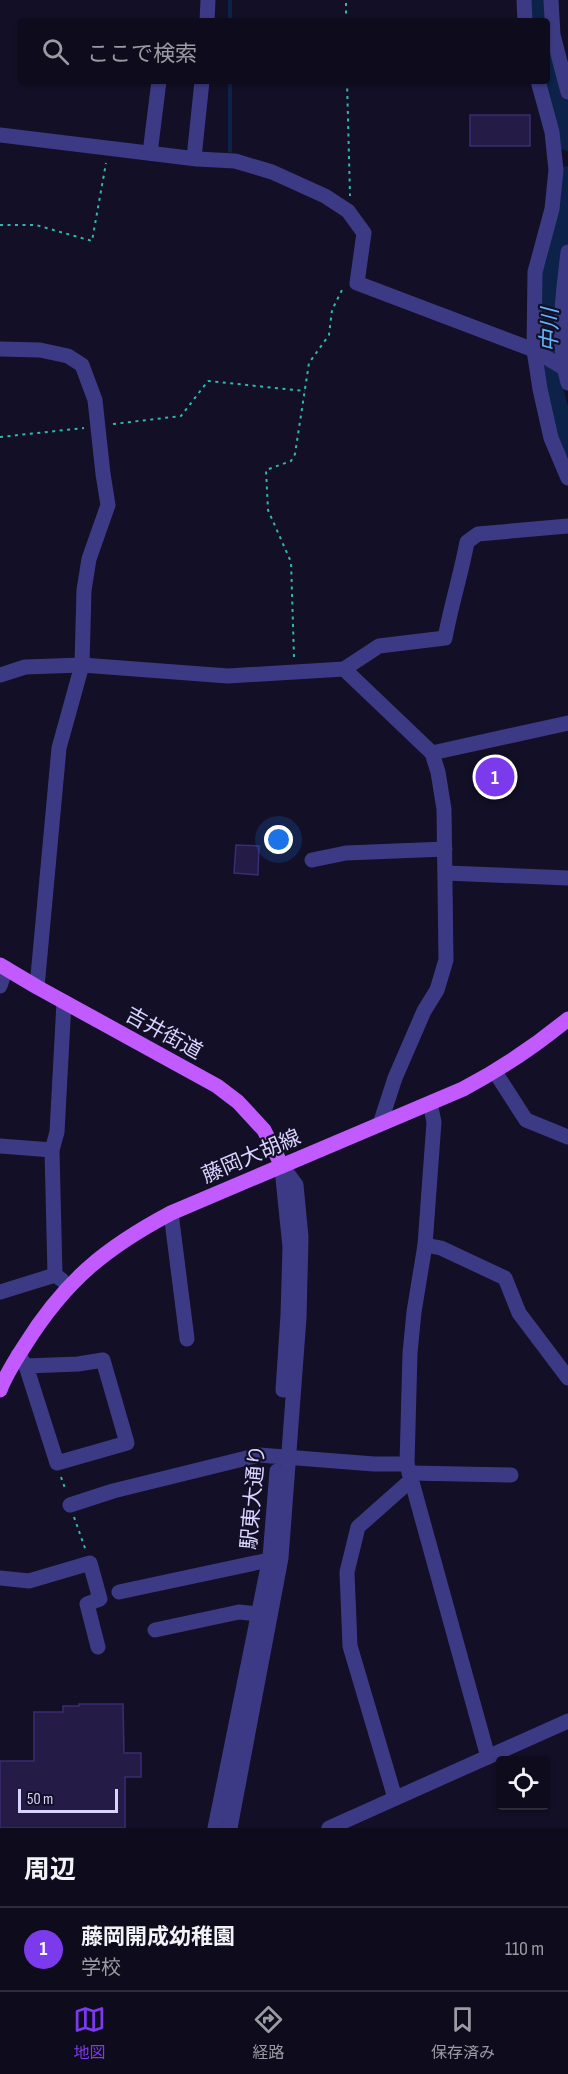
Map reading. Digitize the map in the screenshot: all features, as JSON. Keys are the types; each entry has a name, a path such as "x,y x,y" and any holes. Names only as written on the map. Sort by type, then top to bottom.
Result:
{"main road":[{"name":"吉井街道","path":"3,966 224,1091 238,1102 264,1130 282,1166"},
{"name":"藤岡大胡線","path":"0,1390 22,1361 51,1305 88,1267 110,1249 171,1213 430,1103 495,1072 568,1019"}],"street":[{"path":"207,18 208,0"},
{"path":"524,0 525,18"},
{"path":"551,0 553,35 568,92"},
{"path":"150,153 159,84"},
{"path":"194,158 202,84"},
{"path":"539,84 552,132 556,170 552,209 535,272 534,350 551,438 568,478"},
{"path":"0,135 194,158 235,160 272,172 325,196 351,214 364,233 357,283 534,350 564,368"},
{"path":"568,252 562,315 564,368 568,383"},
{"path":"0,349 40,350 68,356 82,365 95,400 108,505 89,559 84,590 82,665 59,748 37,987"},
{"path":"0,675 25,667 82,665 228,676 344,669 379,646 445,638 467,542 478,534 568,526"},
{"path":"344,669 432,753 440,781 444,809 446,960 437,990 424,1011 399,1070 380,1124"},
{"path":"432,753 568,723"},
{"path":"312,860 346,853 445,849"},
{"path":"446,873 568,878"},
{"path":"0,986 3,966"},
{"path":"64,1002 57,1132 52,1150 55,1275 68,1286"},
{"path":"495,1072 526,1120 568,1137"},
{"path":"430,1103 434,1122 425,1245 410,1353 409,1472 488,1756"},
{"path":"0,1146 52,1150"},
{"path":"230,1828 281,1558 283,1457 299,1318 301,1237 296,1185 282,1166"},
{"path":"171,1213 187,1339"},
{"path":"425,1245 441,1248 505,1278 519,1313 568,1378"},
{"path":"0,1292 55,1275"},
{"path":"103,1360 127,1443 57,1462 22,1361 78,1364 103,1360"},
{"path":"70,1505 113,1491 259,1455 374,1464 409,1472 511,1475"},
{"name":"駅東大通り","path":"215,1828 269,1560 283,1457"},
{"path":"395,1798 350,1646 347,1572 358,1527 409,1472"},
{"path":"119,1592 269,1560"},
{"path":"0,1578 29,1581 90,1563 100,1599 87,1604 98,1647"},
{"path":"154,1630 238,1612 258,1614"},
{"path":"329,1828 568,1721"}],"path":[{"path":"346,0 346,18"},
{"path":"346,84 351,214"},
{"path":"0,225 36,225 92,241 108,148"},
{"path":"294,672 291,562 268,510 266,470 291,460 295,454 309,363 329,335 332,310 342,288 357,283"},
{"path":"0,437 181,416 208,381 305,391"}],"building":[{"path":"470,115 530,115 530,146 470,146"},
{"path":"236,845 259,846 258,875 234,873"},
{"path":"79,1704 123,1704 124,1753 141,1753 141,1777 125,1777 125,1828 0,1828 0,1761 34,1761 34,1712 63,1712 63,1706 79,1706"}],"waterway":[{"path":"230,0 230,18"},
{"name":"中川","path":"539,0 541,18"},
{"name":"中川","path":"550,76 568,139"},
{"path":"230,84 230,151"},
{"name":"中川","path":"568,178 552,268 549,300 548,378 568,445"}],"place":[{"name":"藤岡開成幼稚園","path":"495,777"}]}
